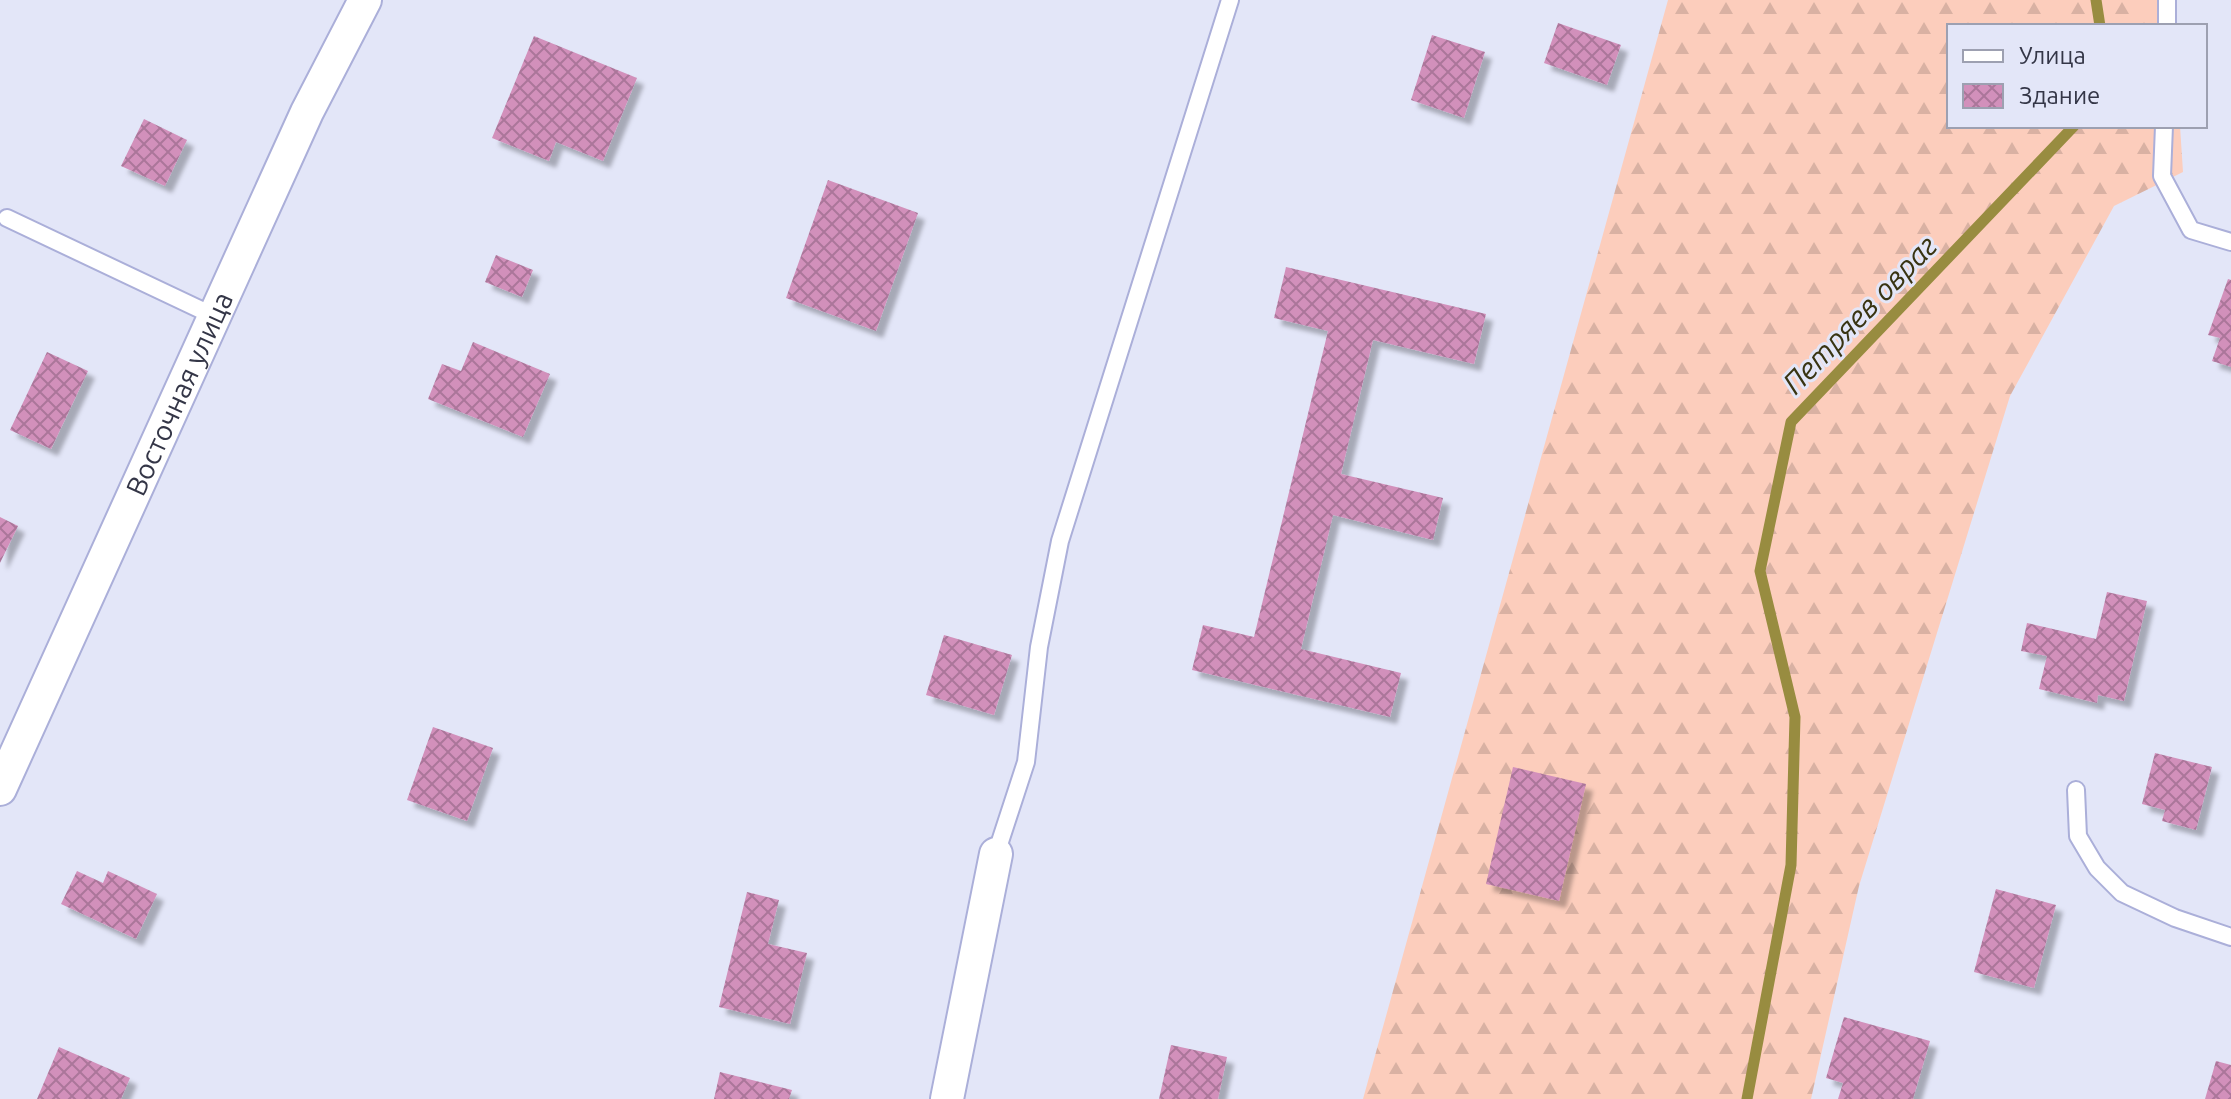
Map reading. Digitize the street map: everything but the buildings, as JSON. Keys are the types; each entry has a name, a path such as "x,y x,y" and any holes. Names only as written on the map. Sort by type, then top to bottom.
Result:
{"street":[{"name":"Восточная улица","path":"0,789 307,112 365,0"},
{"path":"947,1099 996,854"}],"lane":[{"path":"996,854 1026,762 1039,647 1060,541 1230,0"},
{"path":"2167,0 2167,24"},
{"path":"2164,128 2162,176 2191,230 2231,242"},
{"path":"7,218 214,316"},
{"path":"2076,790 2078,836 2097,868 2122,893 2175,918 2231,937"}],"green space":[{"path":"1668,0 2176,0 2174,24 1947,24 1947,128 2180,128 2183,172 2114,206 2010,396 1859,886 1811,1099 1363,1099"}],"waterway":[{"name":"Петряев овраг","path":"2096,0 2100,24"},
{"name":"Петряев овраг","path":"1747,1099 1791,865 1795,717 1760,571 1791,422 2072,128"}]}
